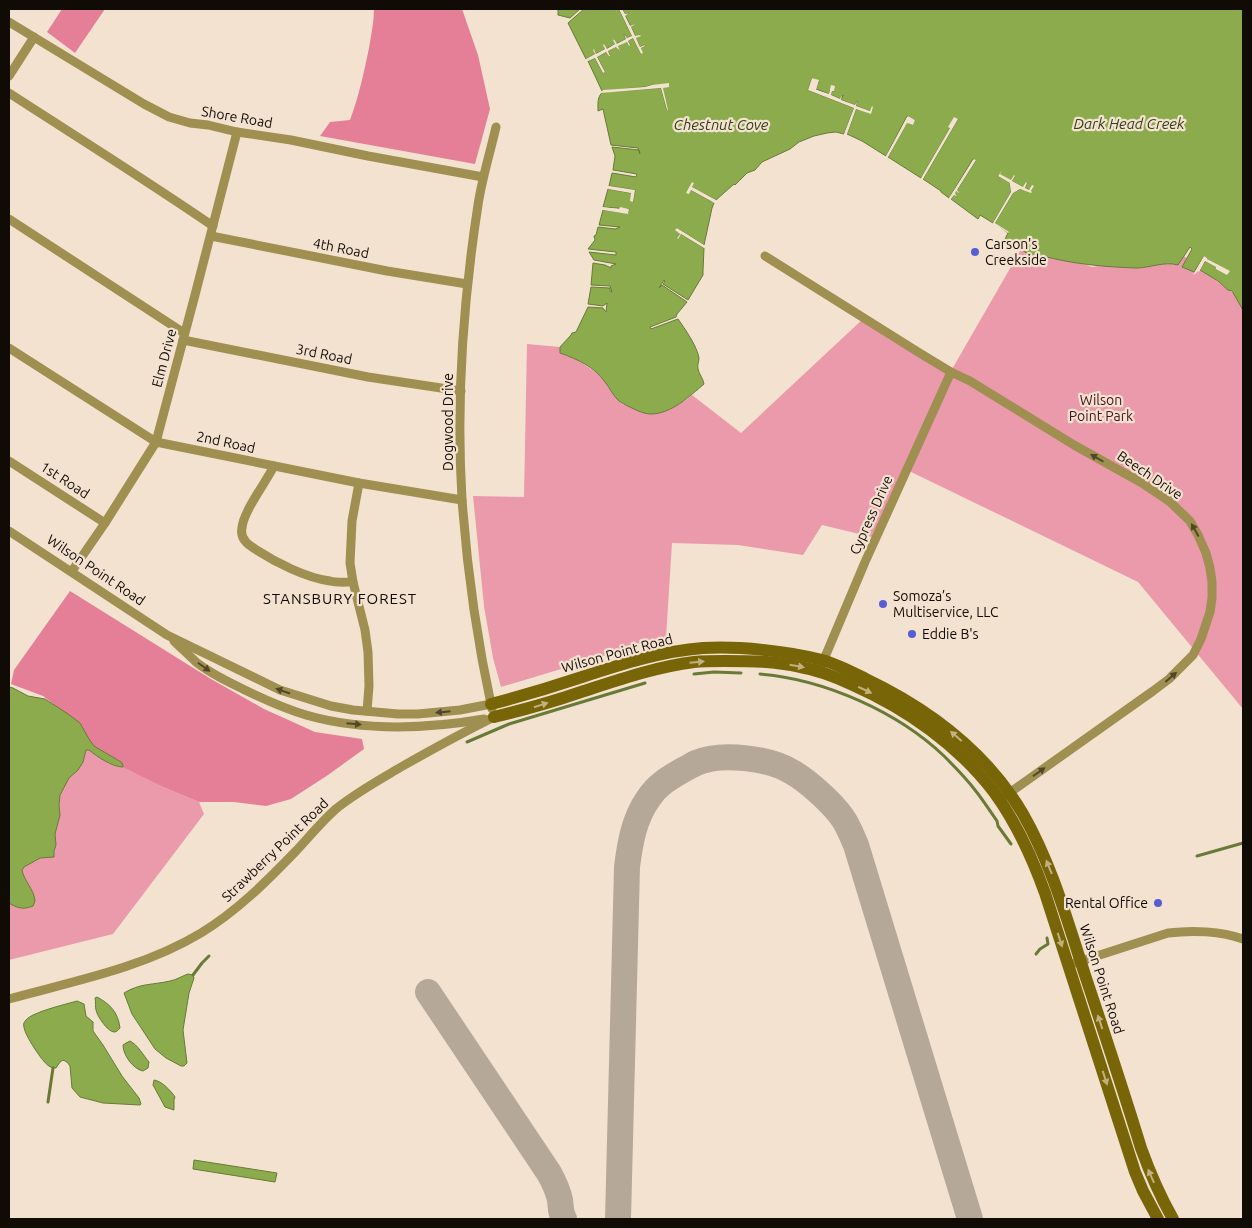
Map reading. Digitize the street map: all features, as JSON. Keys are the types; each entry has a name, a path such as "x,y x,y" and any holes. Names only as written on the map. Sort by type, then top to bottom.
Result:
{"street":[{"name":"Shore Road","path":"9,22 169,117 237,132 484,177"},
{"path":"9,76 34,37"},
{"path":"9,94 213,226"},
{"name":"Dogwood Drive","path":"494,717 474,608 462,500 460,447 463,337 468,284 478,204 496,127"},
{"name":"Elm Drive","path":"72,572 156,442 237,132"},
{"name":"3rd Road","path":"9,219 184,336 368,376 461,391"},
{"name":"4th Road","path":"211,236 388,271 468,284"},
{"name":"Beech Drive","path":"765,256 918,352 970,381 1074,445 1142,483 1169,501 1190,521 1206,553 1211,575 1212,598 1207,624 1194,654 1169,679 1004,797"},
{"name":"2nd Road","path":"9,348 156,442 358,483 462,500"},
{"name":"Cypress Drive","path":"821,666 865,562 951,372"},
{"name":"1st Road","path":"9,460 106,522"},
{"path":"274,466 244,517 242,535 246,542 264,555 311,577 330,582 353,582"},
{"path":"358,483 352,521 350,563 368,652 369,686 367,711"},
{"name":"Wilson Point Road","path":"9,531 167,635 280,690 331,706 398,714 460,710 522,696 656,655 702,648 727,648 781,653 821,666 852,672 883,687 927,713 954,734 996,777 1074,963 1148,1168 1162,1200 1173,1219"},
{"name":"Wilson Point Road","path":"167,635 197,662 219,678 283,708 346,723 390,726 444,724 494,717 530,708 664,667 697,662 753,661 800,666 821,666"},
{"name":"Strawberry Point Road","path":"9,999 144,960 200,934 240,905 336,810 352,797 452,738 494,717"},
{"path":"1074,963 1168,933 1201,932 1243,939"},
{"name":"Wilson Point Road","path":"1074,963 1135,1172 1158,1219"}],"green space":[{"name":"Wilson Point Park","path":"1024,244 1092,267 1180,253 1238,297 1243,310 1243,709 1138,582 907,470 876,538 822,525 803,555 738,545 672,543 666,638 634,645 601,657 501,687 493,658 484,606 473,496 524,497 527,344 560,347 560,353 576,359 597,373 622,404 651,414 670,409 692,395 741,433 864,318 951,371"},
{"path":"83,744 163,787 199,802 204,814 113,934 9,960 9,858 55,799"}],"shaded area":[{"path":"62,9 105,9 75,53 47,32"},
{"path":"374,9 462,9 478,55 490,109 475,164 320,136 330,122 350,120 359,93 369,48"},
{"path":"70,591 211,679 264,709 315,732 362,739 364,749 291,799 266,806 234,802 199,802 127,769 99,753 67,715 43,696 11,684 14,670"}],"water":[{"path":"558,9 580,9 570,18 558,15"},
{"path":"584,9 619,9 632,36 627,38 624,34 626,39 616,44 614,39 615,44 606,49 604,45 605,49 596,54 594,50 595,54 586,59 568,23"},
{"name":"Dark Head Creek","path":"622,9 1243,9 1243,310 1232,291 1200,270 1205,261 1217,267 1217,265 1204,256 1194,272 1182,267 1192,249 1190,247 1178,265 1168,264 1141,268 1101,266 1043,256 1036,259 1005,239 1008,233 995,223 1013,193 1020,189 1031,191 1033,186 1029,190 1025,188 1027,183 1024,188 1012,181 1015,176 1011,181 999,174 998,176 1011,183 1011,192 993,223 980,215 978,219 951,199 954,195 957,195 954,194 956,191 959,192 957,190 976,160 973,159 949,198 923,179 958,119 950,128 921,178 888,157 907,122 912,125 915,120 907,116 886,156 847,134 856,109 870,111 856,106 857,101 855,105 841,100 843,95 841,99 831,95 832,90 830,90 829,94 816,89 819,81 812,78 808,90 854,108 844,134 836,132 827,133 799,142 790,149 762,162 755,170 747,173 716,200 692,187 691,190 714,203 704,245 677,228 680,234 677,238 681,234 704,248 703,275 688,300 663,284 664,280 659,288 662,285 687,302 676,317 650,327 651,329 678,319 696,348 699,358 698,369 704,384 693,394 666,411 651,414 637,410 619,401 607,384 591,368 560,353 560,347 572,333 576,332 588,307 603,308 606,312 607,303 603,306 588,304 591,287 610,288 612,292 610,286 591,285 593,263 611,268 611,266 616,264 594,260 589,252 616,255 616,252 588,249 595,240 594,236 598,227 615,229 620,227 599,225 603,210 628,213 629,209 603,207 608,189 631,193 633,202 635,190 609,186 612,173 636,177 637,174 613,170 615,156 612,147 639,150 638,148 611,145 603,109 598,111 598,100 603,92 661,88 667,110 662,87 652,85 602,91 588,61 595,58 603,73 605,72 597,57 606,52 610,55 608,51 627,41 630,45 628,41 633,38 641,54 641,48 645,45 640,47 636,38 640,35 636,37 625,15 629,13 625,14"},
{"path":"9,687 28,696 45,699 68,714 80,723 94,746 123,765 123,767 114,765 86,750 83,762 78,770 69,778 60,795 60,815 55,834 54,857 40,858 22,870 35,901 33,906 26,908 17,907 9,903"},
{"path":"188,974 193,975 194,978 189,993 183,1030 187,1063 181,1066 166,1058 155,1049 132,1014 124,993 136,987 172,980"},
{"path":"97,997 115,1013 120,1028 117,1031 114,1032 109,1029 98,1016 95,998"},
{"path":"77,1001 84,1004 86,1016 93,1022 93,1031 122,1076 139,1098 140,1105 103,1103 80,1097 72,1088 70,1066 67,1062 63,1060 56,1068 50,1067 30,1042 24,1026 26,1020 42,1011"},
{"path":"130,1041 149,1062 148,1068 143,1071 132,1065 123,1049 123,1045"},
{"path":"154,1080 163,1084 175,1097 174,1110 165,1107 153,1085"},
{"path":"194,1160 277,1173 275,1182 193,1169"}],"pier":[{"path":"619,9 622,9 625,14 629,13 625,16 630,26 635,24 631,27 635,36 641,36 636,38 640,47 645,46 641,48 643,53 641,54 633,38 628,41 629,46 627,42 618,46 620,51 616,47 608,51 610,56 606,52 597,57 605,72 603,73 595,58 588,61 586,59 595,54 594,49 596,54 605,49 604,44 607,49 615,44 614,39 617,44 626,39 624,34 627,38 632,36"},
{"path":"812,78 819,80 816,90 829,94 831,85 835,86 831,95 840,99 842,95 841,100 855,105 857,101 856,106 870,111 872,106 871,114 856,109 847,134 844,134 854,108 808,90"},
{"path":"669,83 669,87 663,88 668,110 661,88 601,93 603,90"},
{"path":"908,116 915,120 913,125 907,123 888,157 886,156"},
{"path":"954,117 958,119 923,179 921,178 950,128 948,127"},
{"path":"974,159 976,160 957,190 959,193 956,191 956,196 954,195 951,199 949,198"},
{"path":"1002,170 1000,174 1011,180 1014,175 1012,181 1023,187 1026,182 1025,188 1029,190 1032,185 1034,186 1031,193 1020,189 1013,193 995,223 1008,233 993,223 1011,192 1010,183 998,176"},
{"path":"692,182 694,183 692,187 716,200 714,203 691,190 689,194 686,193"},
{"path":"609,186 635,190 633,202 630,201 631,193 608,189"},
{"path":"603,207 629,209 628,214 603,210"},
{"path":"677,228 704,245 704,248 681,234 678,239 680,234 675,230"},
{"path":"1204,256 1230,271 1227,275 1205,261 1199,272 1193,275"}],"waterway":[{"path":"694,674 714,672 741,673"},
{"path":"760,674 784,677 834,691 859,700 905,725 926,740 964,777 984,802 1011,844"},
{"path":"467,742 509,724 645,683"},
{"path":"1197,856 1243,843"},
{"path":"1036,954 1048,944 1047,938"},
{"path":"193,975 209,956"},
{"path":"48,1102 53,1068"}],"taxiway":[{"path":"618,1219 627,867 633,831 643,807 655,790 664,782 696,763 731,757 771,763 792,772 826,799 838,811 848,827 856,845 970,1219"},
{"path":"428,992 549,1173 558,1193 564,1219"}],"place":[{"name":"Carson's Creekside","path":"975,252"},
{"name":"Somoza’s Multiservice, LLC","path":"883,604"},
{"name":"Eddie B's","path":"912,634"},
{"name":"Rental Office","path":"1158,903"}],"district":[{"name":"STANSBURY FOREST","path":"340,598"}],"water label":[{"name":"Chestnut Cove","path":"721,124"}]}
